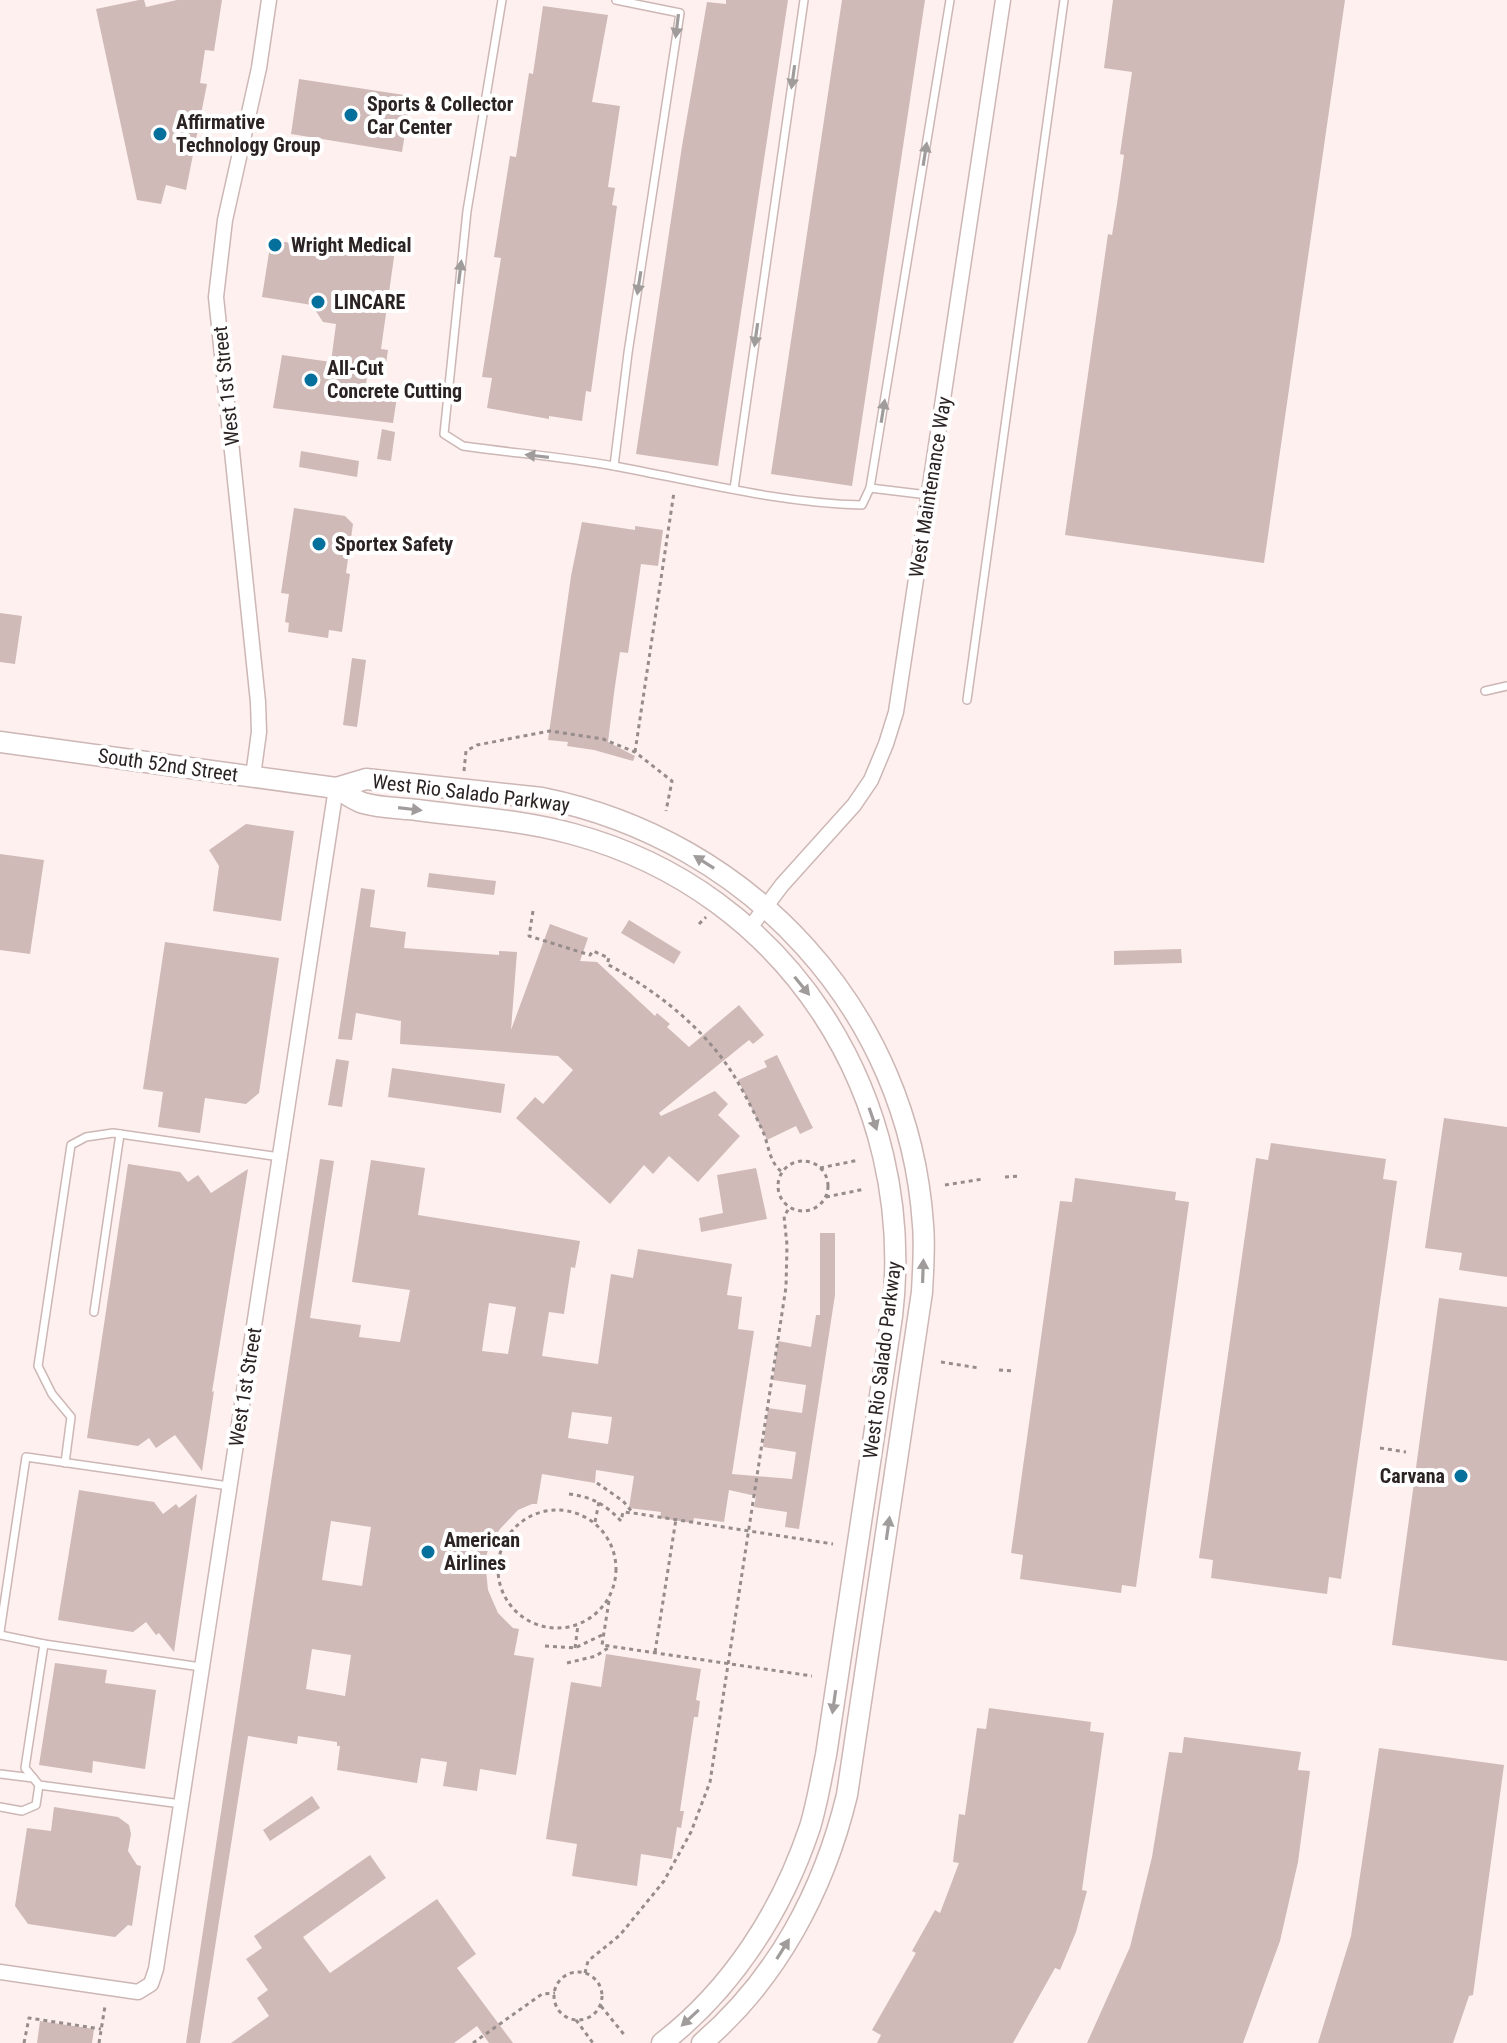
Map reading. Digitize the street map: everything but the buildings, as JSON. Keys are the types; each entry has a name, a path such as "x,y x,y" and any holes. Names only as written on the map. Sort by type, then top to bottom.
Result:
{"main road":[{"name":"South 52nd Street","path":"0,742 336,788"},
{"name":"West Rio Salado Parkway","path":"336,788 366,779 529,796 570,804 664,838 709,865 767,908 815,956 845,996 890,1081 908,1142 923,1226 922,1292 860,1710 839,1826 821,1878 798,1924 759,1984 702,2043"},
{"name":"West Rio Salado Parkway","path":"336,788 363,803 544,827 601,842 672,873 717,903 749,929 803,986 835,1033 875,1125 890,1181 896,1266 892,1316 826,1755 810,1825 782,1896 761,1933 717,1992 662,2043"},
{"path":"717,1992 736,2011"}],"street":[{"name":"West 1st Street","path":"253,776 259,732 258,702 216,297 225,220 259,68 269,0"},
{"name":"West Maintenance Way","path":"749,929 782,885 854,805 871,780 896,712 1003,0"},
{"name":"West 1st Street","path":"0,1972 138,1992 151,1984 156,1969 336,788"}],"lane":[{"path":"502,0 467,211 444,434 463,446 614,466 818,504 862,505 870,488 950,0"},
{"path":"614,466 628,353 680,13 616,0"},
{"path":"664,10 666,0"},
{"path":"734,489 804,0"},
{"path":"967,700 1064,0"},
{"path":"870,488 928,495"},
{"path":"1485,691 1507,686"},
{"path":"65,1463 71,1417 52,1394 38,1366 71,1145 86,1137 120,1134 280,1157"},
{"path":"94,1312 120,1134"},
{"path":"202,1667 44,1644 0,1634 26,1457 230,1486"},
{"path":"0,1807 22,1811 36,1805 36,1782 25,1768 44,1644"},
{"path":"0,1774 181,1804"}],"path":[{"path":"635,752 674,492"},
{"path":"463,775 466,751 477,745 550,731 603,739 635,752 672,781 666,811"},
{"path":"533,911 529,936 590,955 593,951 609,958 607,964 640,982 684,1018 736,1078 764,1134 774,1166 782,1172"},
{"path":"699,924 708,914"},
{"path":"859,1160 820,1168 803,1161 788,1165 782,1172 778,1190 790,1207 807,1210 814,1208 825,1197 865,1189"},
{"path":"820,1168 827,1181 825,1197"},
{"path":"1005,1177 1019,1176"},
{"path":"945,1185 983,1179"},
{"path":"585,1973 588,1961 620,1935 650,1900 680,1855 710,1782 786,1287 784,1216 790,1207"},
{"path":"941,1362 979,1368"},
{"path":"999,1370 1013,1371"},
{"path":"1380,1448 1406,1452"},
{"path":"597,1483 623,1501 633,1513"},
{"path":"569,1494 591,1497 621,1521 623,1512 633,1513 833,1544"},
{"path":"595,1524 599,1502"},
{"path":"610,1598 599,1612 566,1629 548,1629 528,1622 512,1609 502,1591 498,1571 501,1550 511,1532 526,1518 546,1511 566,1510 584,1516 611,1543 616,1561 616,1580 602,1645 812,1676"},
{"path":"655,1652 676,1519"},
{"path":"575,1648 578,1625"},
{"path":"545,1646 575,1648 603,1635"},
{"path":"567,1663 596,1656 611,1646"},
{"path":"576,2020 590,2017 601,2005 597,1982 585,1973 569,1974 562,1978 555,1993 558,2009 563,2015 576,2020 593,2043"},
{"path":"473,2043 542,1994 555,1993"},
{"path":"601,2005 626,2037"},
{"path":"99,2043 105,2006"},
{"path":"24,2043 29,2018 101,2029"}],"place":[{"name":"Sports & Collector Car Center","path":"351,115"},
{"name":"Affirmative Technology Group","path":"160,134"},
{"name":"Wright Medical","path":"275,245"},
{"name":"LINCARE","path":"318,302"},
{"name":"All-Cut Concrete Cutting","path":"311,380"},
{"name":"Sportex Safety","path":"319,544"},
{"name":"Carvana","path":"1461,1476"},
{"name":"American Airlines","path":"428,1552"}]}
